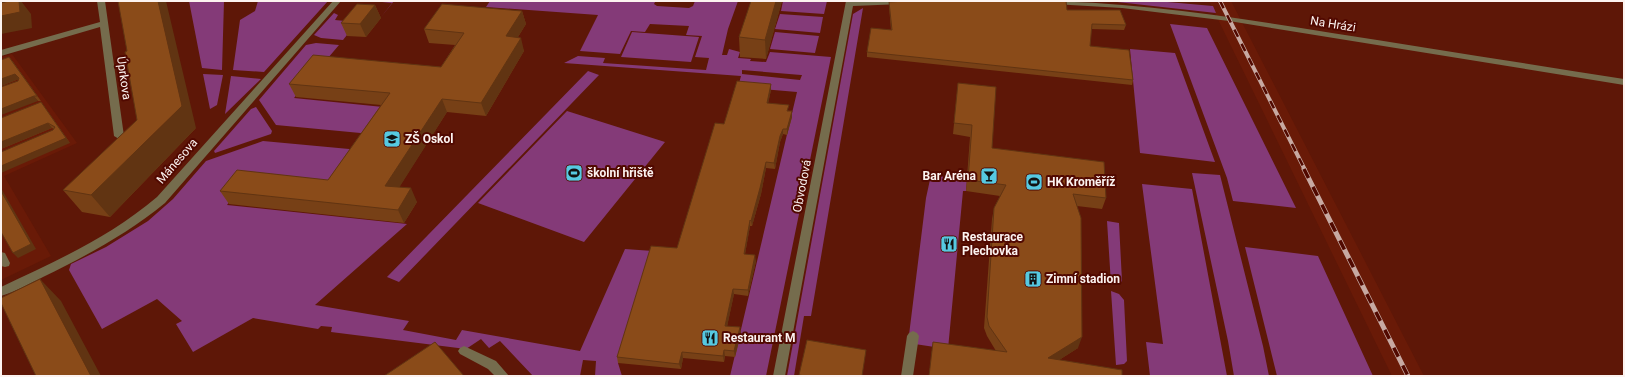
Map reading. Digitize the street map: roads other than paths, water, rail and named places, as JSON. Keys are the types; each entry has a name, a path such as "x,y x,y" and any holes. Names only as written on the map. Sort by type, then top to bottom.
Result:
{"street":[{"name":"Úprkova","path":"101,1 120,136"},
{"name":"Mánesova","path":"1,292 117,234 134,223 161,200 336,1"},
{"name":"Na Hrázi","path":"1036,1 1122,6 1229,19 1624,82"},
{"path":"850,2 912,2"},
{"name":"Obvodová","path":"779,376 850,2"},
{"path":"1,53 104,23"},
{"path":"907,376 913,336"},
{"path":"464,351 492,365 503,376"}],"railway":[{"path":"1220,1 1305,170"},
{"path":"1304,169 1408,376"}],"place":[{"name":"ZŠ Oskol","path":"392,139"},
{"name":"školní hřiště","path":"574,173"},
{"name":"Bar Aréna","path":"989,176"},
{"name":"HK Kroměříž","path":"1034,182"},
{"name":"Restaurace Plechovka","path":"949,244"},
{"name":"Zimní stadion","path":"1033,279"},
{"name":"Restaurant M","path":"710,338"}]}
